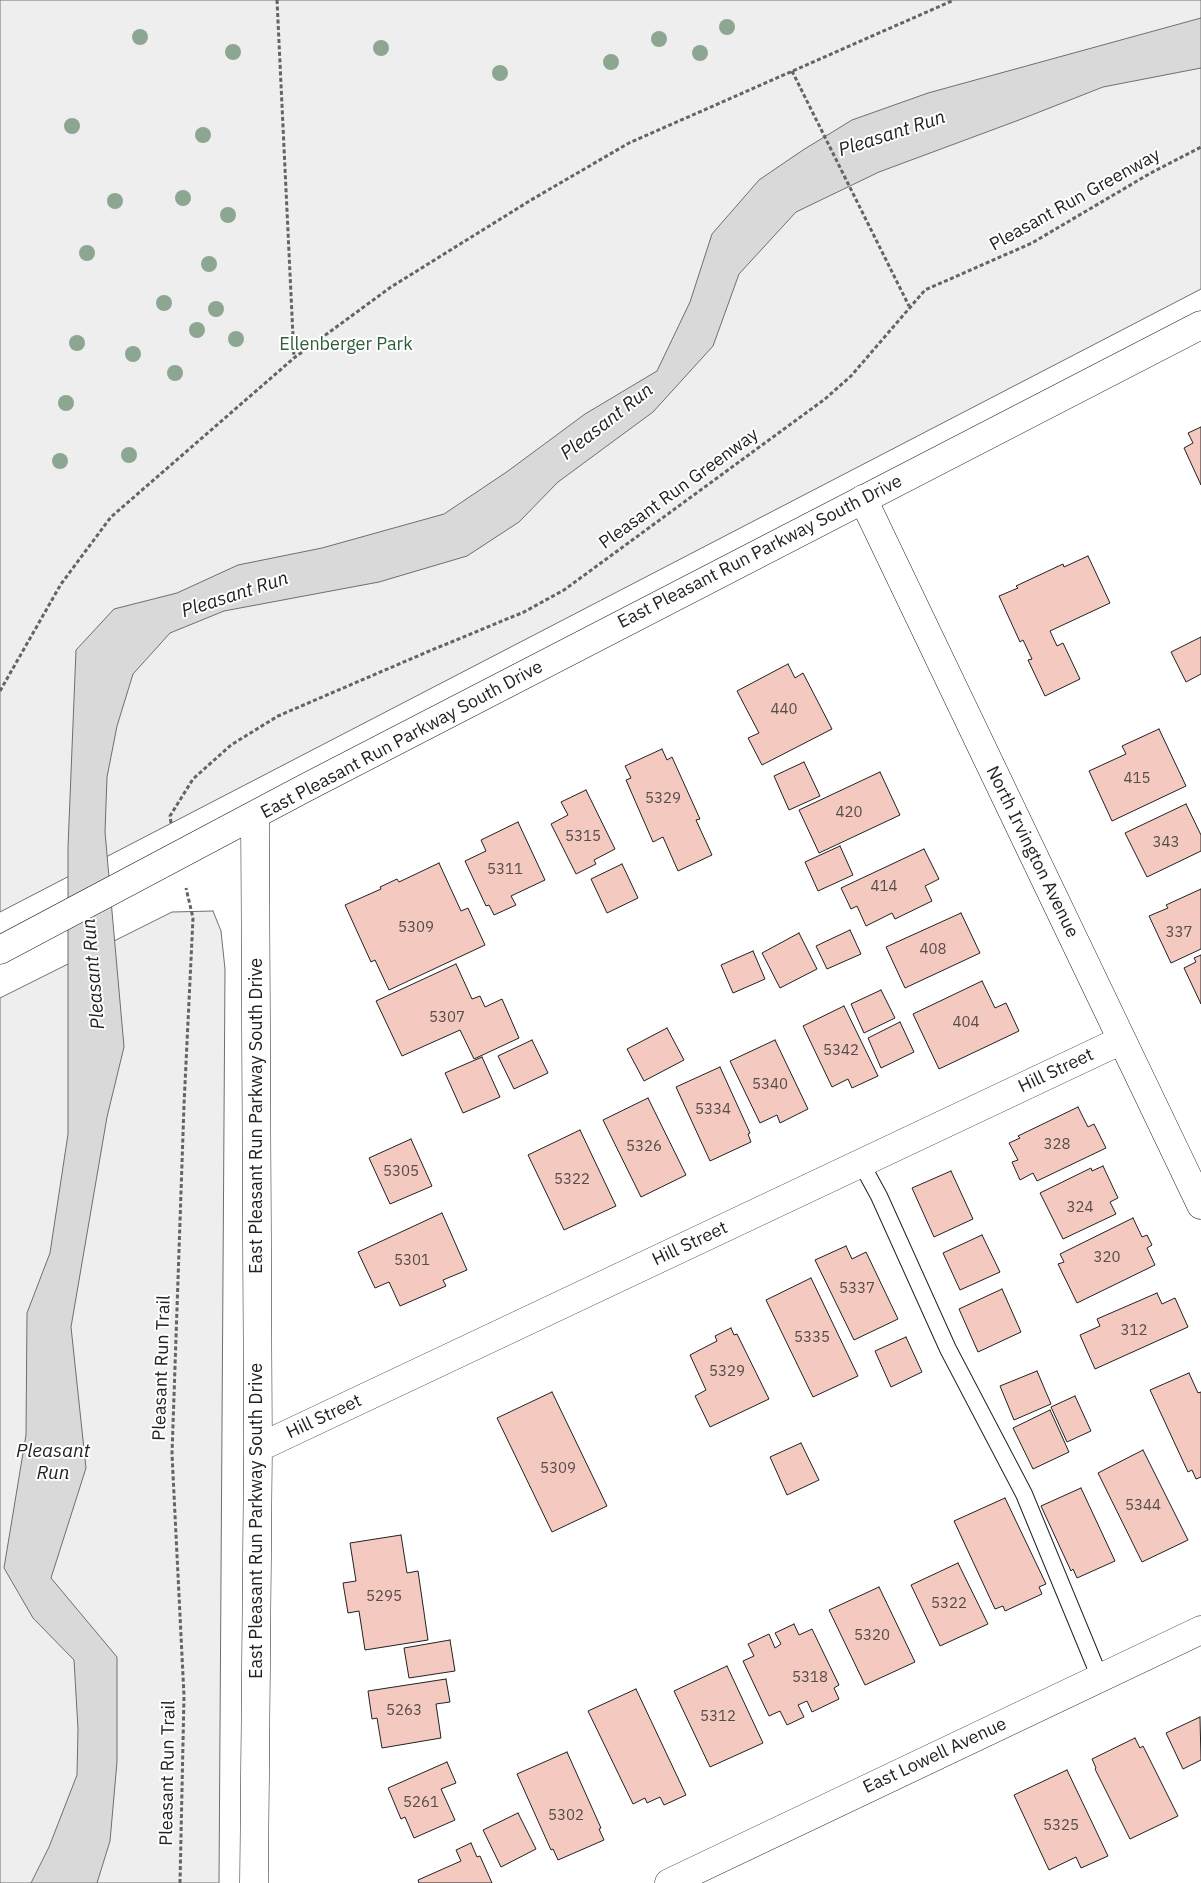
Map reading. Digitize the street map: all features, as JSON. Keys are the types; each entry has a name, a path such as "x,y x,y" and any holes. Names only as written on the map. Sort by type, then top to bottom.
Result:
{"street":[{"name":"East Pleasant Run Parkway South Drive","path":"254,1883 258,1448 255,816 314,783 1201,325"},
{"name":"North Irvington Avenue","path":"863,499 1201,1205"},
{"path":"0,950 255,816"},
{"name":"Hill Street","path":"258,1448 1122,1040"},
{"name":"East Lowell Avenue","path":"669,1883 1201,1630"}],"lane":[{"path":"861,1163 879,1196 948,1350 1024,1494 1100,1678"}],"path":[{"path":"277,0 294,358"},
{"path":"0,691 61,584 111,517 294,358 392,287 531,200 629,143 954,0"},
{"path":"792,71 909,306"},
{"name":"Pleasant Run Greenway","path":"171,824 170,816 193,779 231,745 278,716 524,612 564,590 825,399 851,376 909,306 925,290 1032,243 1149,174 1201,147"},
{"name":"Pleasant Run Trail","path":"173,858 190,901 193,918 184,1105 172,1454 184,1696 180,1883"}],"green space":[{"name":"Ellenberger Park","path":"0,0 1201,0 1201,289 0,912"},
{"path":"213,911 221,931 225,969 219,1883 0,1883 0,998 172,912"}],"water":[{"name":"Pleasant Run","path":"1201,18 1201,68 1103,87 879,172 796,212 739,274 713,346 653,412 558,482 519,522 467,556 379,582 224,611 170,633 133,674 117,726 107,777 105,832 124,1047 107,1117 71,1327 86,1468 51,1578 117,1657 117,1762 110,1841 97,1883 31,1883 49,1847 77,1775 78,1729 74,1660 33,1618 4,1568 26,1435 27,1313 50,1253 68,1134 68,847 76,650 114,609 177,593 238,565 322,548 444,514 508,471 585,414 657,371 690,302 712,234 759,180 852,120 928,93"}],"building":[{"path":"1201,427 1201,485 1184,448 1193,443 1188,433"},
{"path":"1088,556 1110,603 1050,631 1057,646 1063,643 1080,679 1045,696 1028,660 1032,659 1023,640 1020,642 999,596 1063,564 1064,567"},
{"path":"1201,637 1201,674 1186,682 1171,652"},
{"path":"788,664 795,678 803,673 832,729 762,765 748,738 759,733 737,691"},
{"path":"1159,729 1186,786 1112,821 1089,771 1126,754 1122,746"},
{"path":"662,749 667,760 672,757 700,819 696,820 712,855 678,871 663,837 653,842 626,780 631,778 625,766"},
{"path":"804,762 820,796 789,810 774,776"},
{"path":"880,772 900,815 819,853 799,810"},
{"path":"586,790 615,849 594,860 596,864 576,874 551,824 568,815 561,802"},
{"path":"1186,804 1201,835 1201,851 1147,877 1125,833"},
{"path":"518,822 545,880 511,896 516,905 494,915 489,905 486,906 465,861 486,851 481,840"},
{"path":"840,846 853,875 818,891 805,862"},
{"path":"924,849 939,879 925,886 932,901 895,919 892,913 866,926 857,906 851,909 841,888"},
{"path":"439,863 461,911 468,908 485,945 389,990 375,960 371,962 345,905 381,889 380,887 397,879 399,882"},
{"path":"622,864 638,898 607,913 591,879"},
{"path":"1201,889 1201,949 1171,963 1149,916 1168,908 1166,905"},
{"path":"961,913 980,953 905,988 886,947"},
{"path":"850,930 861,954 827,969 816,946"},
{"path":"799,933 817,969 780,988 762,953"},
{"path":"753,951 765,979 733,993 721,965"},
{"path":"1201,955 1201,1004 1184,968 1196,962 1194,958"},
{"path":"456,964 472,999 480,996 485,1007 502,999 519,1038 474,1059 460,1030 402,1056 376,1001"},
{"path":"982,981 995,1008 1006,1003 1019,1031 939,1069 913,1014"},
{"path":"881,990 895,1018 864,1033 851,1004"},
{"path":"844,1006 878,1076 852,1088 848,1079 832,1087 803,1026"},
{"path":"900,1022 914,1052 881,1068 868,1038"},
{"path":"667,1028 684,1060 644,1081 627,1049"},
{"path":"532,1040 548,1073 514,1089 498,1056"},
{"path":"775,1040 808,1109 780,1123 777,1115 760,1123 730,1061"},
{"path":"482,1057 500,1097 463,1113 445,1073"},
{"path":"720,1067 750,1133 748,1134 751,1142 710,1161 676,1087"},
{"path":"648,1098 686,1175 641,1197 603,1120"},
{"path":"1078,1107 1088,1127 1094,1124 1106,1148 1037,1181 1033,1173 1020,1180 1012,1162 1018,1160 1009,1143 1020,1138 1018,1136"},
{"path":"580,1130 616,1206 564,1230 528,1155"},
{"path":"411,1139 432,1186 390,1204 369,1158"},
{"path":"1103,1166 1118,1198 1110,1202 1116,1214 1063,1239 1040,1193 1091,1168 1092,1171"},
{"path":"951,1171 973,1219 934,1237 912,1188"},
{"path":"442,1213 467,1270 443,1280 446,1286 400,1306 389,1282 375,1288 358,1252"},
{"path":"1133,1218 1142,1237 1147,1235 1152,1245 1147,1248 1155,1265 1077,1303 1058,1264 1064,1262 1060,1254"},
{"path":"982,1235 1000,1272 960,1290 943,1253"},
{"path":"846,1246 852,1259 866,1252 898,1319 854,1340 815,1260"},
{"path":"811,1278 858,1376 813,1397 766,1300"},
{"path":"1002,1289 1021,1332 978,1352 959,1309"},
{"path":"1157,1293 1162,1304 1175,1298 1188,1327 1095,1369 1080,1335 1100,1326 1097,1319"},
{"path":"731,1328 734,1335 737,1334 769,1399 710,1427 695,1396 706,1390 690,1355 717,1341 715,1336"},
{"path":"906,1337 922,1372 891,1387 875,1351"},
{"path":"1037,1371 1051,1404 1014,1420 1000,1386"},
{"path":"1189,1373 1198,1393 1201,1392 1201,1477 1196,1479 1192,1470 1188,1472 1150,1390"},
{"path":"552,1392 607,1506 552,1532 497,1418"},
{"path":"1075,1396 1091,1431 1067,1442 1051,1407"},
{"path":"1050,1410 1069,1452 1033,1469 1013,1428"},
{"path":"801,1443 819,1480 787,1495 770,1457"},
{"path":"1143,1450 1188,1540 1142,1562 1098,1473"},
{"path":"1081,1488 1115,1561 1077,1578 1073,1569 1071,1571 1041,1506"},
{"path":"1005,1498 1046,1584 1039,1587 1042,1594 1005,1611 1003,1606 995,1609 954,1521"},
{"path":"401,1535 407,1573 418,1571 428,1640 365,1650 359,1611 348,1613 343,1583 356,1581 350,1543"},
{"path":"958,1563 988,1624 940,1646 911,1585"},
{"path":"879,1587 915,1662 865,1685 829,1610"},
{"path":"794,1624 799,1635 812,1629 839,1685 834,1688 839,1699 812,1712 807,1701 798,1705 804,1717 787,1725 780,1711 769,1716 743,1661 754,1656 748,1644 769,1634 775,1648 781,1644 775,1633"},
{"path":"450,1640 455,1671 409,1678 404,1648"},
{"path":"727,1666 763,1743 710,1767 674,1691"},
{"path":"446,1679 450,1702 436,1704 441,1738 382,1748 377,1718 372,1719 368,1691"},
{"path":"636,1689 686,1795 664,1805 660,1797 647,1803 645,1798 633,1804 588,1711"},
{"path":"1200,1717 1201,1760 1183,1769 1166,1733"},
{"path":"1135,1738 1140,1748 1143,1746 1178,1816 1130,1839 1095,1769 1092,1759"},
{"path":"567,1752 601,1828 599,1829 604,1840 558,1860 553,1849 551,1850 517,1774"},
{"path":"447,1762 456,1783 441,1789 455,1820 414,1838 405,1817 401,1819 388,1788"},
{"path":"1067,1770 1108,1856 1081,1868 1076,1857 1049,1870 1014,1795"},
{"path":"518,1813 536,1849 501,1867 483,1830"},
{"path":"471,1843 477,1857 480,1856 492,1883 419,1883 418,1880 461,1861 456,1850"}]}
